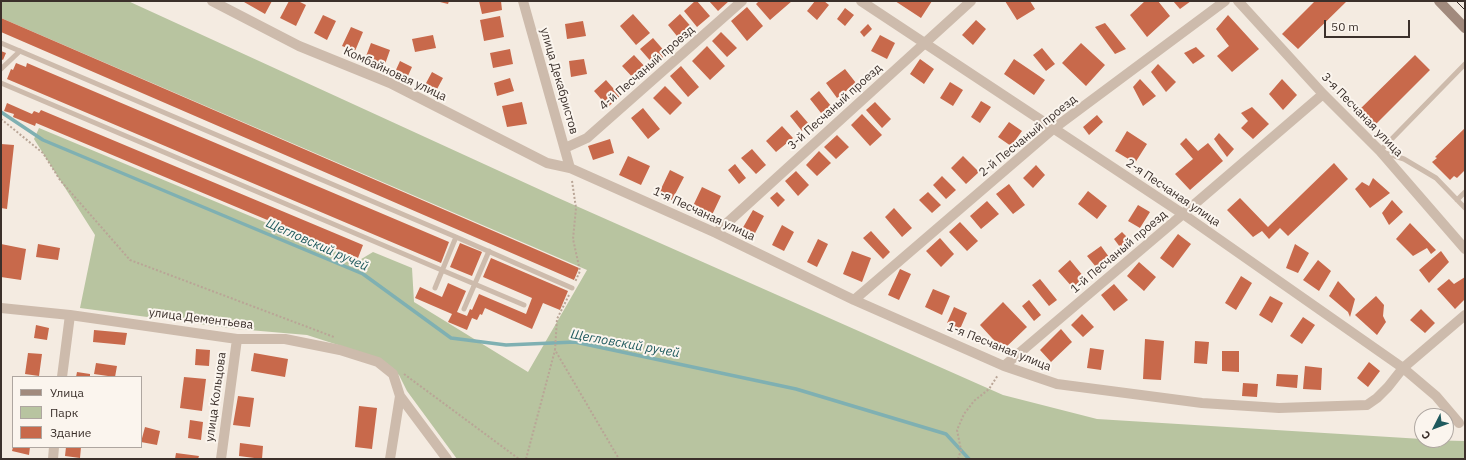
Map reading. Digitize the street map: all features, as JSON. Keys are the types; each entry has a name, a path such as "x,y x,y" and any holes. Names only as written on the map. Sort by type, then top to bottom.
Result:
{"main road":[{"path":"1439,1 1465,28"}],"street":[{"name":"Комбайновая улица","path":"212,1 299,46 390,84 547,163 570,168"},
{"name":"улица Декабристов","path":"523,1 570,168"},
{"name":"4-й Песчаный проезд","path":"565,148 587,138 742,1"},
{"name":"2-я Песчаная улица","path":"861,1 1183,214 1403,368 1436,396 1459,423"},
{"name":"3-й Песчаный проезд","path":"716,233 971,1"},
{"name":"2-й Песчаный проезд","path":"854,300 1053,129 1225,1"},
{"name":"3-я Песчаная улица","path":"1238,1 1323,94 1380,152 1465,249"},
{"name":"1-й Песчаный проезд","path":"1004,366 1323,94"},
{"name":"1-я Песчаная улица","path":"570,168 716,233 854,300 1004,366 1057,384 1202,402 1279,408 1368,405 1388,387 1403,368 1465,315"},
{"name":"улица Дементьева","path":"1,308 70,315 237,339 285,339 340,350 378,362 393,374 400,396"},
{"path":"62,376 70,315"},
{"name":"улица Кольцова","path":"221,459 237,339"},
{"path":"390,459 400,396"},
{"path":"400,396 447,459"},
{"path":"53,459 54,448"}],"lane":[{"path":"1,43 489,251 572,288"},
{"path":"1,68 20,51"},
{"path":"1465,64 1380,152 1404,159 1436,178 1465,208"},
{"path":"1,83 524,304"},
{"path":"1457,200 1465,192"},
{"path":"435,288 456,237"},
{"path":"464,309 489,251"}],"path":[{"path":"1,119 43,153 60,180 130,260 337,338"},
{"path":"526,459 555,349 558,319 580,272 573,239 576,208 570,168"},
{"path":"555,349 619,459"},
{"path":"958,459 961,450 957,430 964,414 974,401 989,389 1004,366"},
{"path":"399,371 519,459"}],"green space":[{"path":"1,1 128,1 556,197 1003,395 1097,419 1414,439 1414,448 1454,448 1454,441 1465,441 1465,459 457,459 407,391 399,375 366,354 307,335 237,329 80,308 95,235 34,139 39,128 358,261 373,252 412,268 414,302 528,372 587,270 1,18"}],"building":[{"path":"272,1 265,14 244,2"},
{"path":"289,1 298,1 306,5 296,26 280,18"},
{"path":"436,1 449,1 448,4"},
{"path":"479,1 501,1 502,10 482,14"},
{"path":"695,1 697,1 710,16 697,27 684,11"},
{"path":"709,1 729,1 718,11"},
{"path":"759,1 792,1 770,20 756,4"},
{"path":"815,1 824,1 829,5 817,20 807,11"},
{"path":"895,1 932,1 921,18"},
{"path":"1005,1 1030,1 1035,9 1017,20"},
{"path":"1145,1 1158,1 1170,16 1147,37 1130,15"},
{"path":"1173,1 1191,1 1180,9"},
{"path":"1315,1 1347,1 1298,49 1282,34"},
{"path":"747,7 763,26 747,41 731,21"},
{"path":"845,8 854,15 845,26 837,19"},
{"path":"633,14 650,33 636,45 620,26"},
{"path":"680,14 694,30 681,41 668,25"},
{"path":"323,15 336,21 327,40 314,33"},
{"path":"1228,15 1259,49 1232,72 1217,56 1229,46 1216,29"},
{"path":"500,16 504,37 484,41 480,20"},
{"path":"1,18 579,268 574,280 1,32"},
{"path":"976,20 986,29 973,45 962,35"},
{"path":"583,21 586,36 567,39 565,24"},
{"path":"1105,23 1126,49 1115,54 1095,27"},
{"path":"868,24 872,29 864,37 860,32"},
{"path":"351,27 363,32 355,51 342,46"},
{"path":"721,32 737,48 727,57 712,41"},
{"path":"433,35 436,48 415,52 412,39"},
{"path":"880,35 895,43 887,59 871,51"},
{"path":"653,38 667,54 654,65 640,49"},
{"path":"371,43 390,50 384,67 365,59"},
{"path":"1081,43 1105,65 1086,86 1062,63"},
{"path":"707,46 725,66 710,80 692,61"},
{"path":"1196,47 1205,56 1193,64 1184,53"},
{"path":"1042,48 1055,64 1046,71 1033,55"},
{"path":"510,49 513,64 493,68 490,53"},
{"path":"1,51 6,53 3,60 1,59"},
{"path":"634,55 648,70 636,81 622,66"},
{"path":"1415,55 1430,70 1372,128 1356,113"},
{"path":"584,59 587,74 571,77 569,61"},
{"path":"920,59 934,69 924,84 910,74"},
{"path":"1014,59 1045,80 1034,95 1004,74"},
{"path":"400,61 412,67 407,78 395,72"},
{"path":"16,63 26,67 27,63 449,242 441,263 7,79 11,69 13,70"},
{"path":"1158,64 1176,82 1166,92 1151,72"},
{"path":"681,66 699,87 688,97 670,76"},
{"path":"845,69 856,83 837,98 826,83"},
{"path":"432,72 443,78 436,91 425,85"},
{"path":"510,78 514,91 497,96 494,83"},
{"path":"1140,79 1156,96 1143,106 1133,87"},
{"path":"1282,79 1297,95 1283,110 1269,94"},
{"path":"606,80 620,96 608,107 594,91"},
{"path":"950,82 963,90 953,106 940,98"},
{"path":"665,86 682,103 670,115 653,98"},
{"path":"819,91 831,106 821,113 810,99"},
{"path":"981,101 991,107 980,123 971,117"},
{"path":"522,102 527,124 507,127 502,106"},
{"path":"875,102 891,119 882,128 866,110"},
{"path":"7,103 32,114 34,111 39,113 41,110 363,245 358,258 36,123 35,126 13,117 14,114 4,111"},
{"path":"1252,107 1269,124 1253,139 1241,128 1248,121 1241,113"},
{"path":"643,108 660,129 648,139 631,118"},
{"path":"797,110 809,124 802,131 790,116"},
{"path":"862,114 882,135 870,146 851,125"},
{"path":"1097,115 1103,122 1089,135 1083,127"},
{"path":"1009,122 1022,131 1011,146 998,137"},
{"path":"782,126 793,138 776,152 766,141"},
{"path":"1465,128 1465,170 1457,178 1454,176 1450,180 1432,162 1437,158 1435,157"},
{"path":"1127,131 1147,144 1135,163 1115,151"},
{"path":"1219,133 1234,149 1227,157 1214,139"},
{"path":"837,135 849,147 836,159 824,147"},
{"path":"1186,138 1198,151 1208,143 1223,161 1190,190 1175,174 1193,159 1180,144"},
{"path":"610,139 614,153 593,160 588,146"},
{"path":"1,144 14,145 7,209 1,208"},
{"path":"752,149 766,165 756,174 741,158"},
{"path":"819,151 831,163 817,176 806,165"},
{"path":"628,156 650,166 641,185 619,175"},
{"path":"963,156 979,172 966,184 951,168"},
{"path":"1334,163 1348,179 1288,236 1280,228 1269,239 1262,231 1253,237 1227,210 1240,198 1268,227"},
{"path":"735,164 746,178 739,184 728,170"},
{"path":"1036,165 1045,175 1033,188 1023,178"},
{"path":"670,170 684,177 672,200 659,193"},
{"path":"796,171 809,185 798,196 785,181"},
{"path":"942,176 956,190 946,199 933,185"},
{"path":"1373,178 1390,193 1370,208 1355,189 1362,182 1369,186"},
{"path":"1009,184 1025,205 1013,214 996,194"},
{"path":"702,187 721,196 711,217 692,208"},
{"path":"1088,191 1107,206 1097,219 1078,204"},
{"path":"777,192 785,200 778,207 770,198"},
{"path":"928,192 941,205 932,213 919,200"},
{"path":"1392,200 1403,212 1389,225 1382,213"},
{"path":"987,201 999,214 981,229 970,216"},
{"path":"1138,205 1150,212 1140,228 1128,221"},
{"path":"894,208 912,228 902,237 885,217"},
{"path":"753,210 764,216 753,237 741,231"},
{"path":"960,222 978,241 967,251 949,232"},
{"path":"1410,223 1436,250 1431,254 1427,248 1413,256 1396,239"},
{"path":"782,225 794,232 784,251 772,245"},
{"path":"871,231 890,252 883,259 863,238"},
{"path":"1122,232 1129,239 1120,247 1114,239"},
{"path":"1178,234 1191,244 1173,268 1160,258"},
{"path":"940,238 954,254 941,267 926,251"},
{"path":"818,239 828,244 817,267 807,262"},
{"path":"460,243 482,252 472,276 450,267"},
{"path":"1,244 26,249 21,280 1,277"},
{"path":"38,244 60,248 58,260 36,257"},
{"path":"1295,244 1309,253 1298,273 1286,268"},
{"path":"1101,246 1109,257 1096,267 1087,256"},
{"path":"852,251 871,258 862,282 843,274"},
{"path":"1441,251 1449,262 1429,283 1419,270"},
{"path":"491,258 568,291 560,310 543,303 532,329 485,308 482,315 480,314 477,320 472,318 467,330 448,322 452,314 415,298 420,287 442,297 448,283 466,291 457,312 467,316 470,309 472,310 479,294 526,314 532,298 483,277"},
{"path":"1070,260 1084,277 1073,288 1058,271"},
{"path":"1318,260 1331,271 1319,291 1303,280"},
{"path":"1139,262 1156,277 1144,291 1127,276"},
{"path":"900,269 911,274 899,300 888,295"},
{"path":"1241,276 1252,283 1236,310 1225,303"},
{"path":"1465,277 1465,299 1455,309 1437,289 1449,279 1454,284"},
{"path":"1040,279 1057,300 1049,306 1032,285"},
{"path":"1338,281 1355,299 1350,317 1348,312 1329,296"},
{"path":"1114,284 1128,300 1114,311 1101,295"},
{"path":"933,289 950,296 942,315 925,307"},
{"path":"1270,296 1283,303 1272,323 1259,315"},
{"path":"1376,296 1384,305 1383,316 1386,322 1377,335 1355,315"},
{"path":"1029,300 1041,315 1034,321 1022,306"},
{"path":"1003,302 1027,327 1003,350 980,325"},
{"path":"954,307 967,313 960,329 947,323"},
{"path":"1421,309 1435,323 1425,333 1410,320"},
{"path":"1082,314 1094,327 1083,337 1071,325"},
{"path":"1303,317 1315,325 1302,344 1290,336"},
{"path":"36,325 49,328 47,340 34,338"},
{"path":"1061,329 1072,342 1051,362 1040,350"},
{"path":"94,330 127,333 125,345 93,342"},
{"path":"1145,339 1164,341 1161,380 1143,379"},
{"path":"1195,341 1209,342 1207,364 1194,363"},
{"path":"1090,348 1104,350 1101,370 1087,368"},
{"path":"196,349 210,350 209,366 195,365"},
{"path":"1222,351 1239,351 1239,372 1222,371"},
{"path":"28,353 42,354 39,376 25,374"},
{"path":"254,353 288,359 285,377 251,371"},
{"path":"1369,362 1380,371 1368,387 1357,378"},
{"path":"96,363 117,366 115,376 94,374"},
{"path":"1305,366 1322,368 1321,390 1303,389"},
{"path":"77,372 90,374 90,376 76,376"},
{"path":"1277,374 1298,375 1297,388 1276,386"},
{"path":"184,377 206,379 202,411 180,408"},
{"path":"1243,383 1258,384 1257,397 1242,396"},
{"path":"238,396 254,398 250,427 233,425"},
{"path":"359,406 377,408 372,449 355,447"},
{"path":"190,420 203,422 201,440 188,438"},
{"path":"145,427 160,431 157,445 142,442"},
{"path":"240,443 263,446 262,459 239,456"},
{"path":"13,448 30,448 29,455 12,451"},
{"path":"66,448 81,448 80,458 65,456"},
{"path":"176,453 199,456 198,459 175,459"}],"waterway":[{"name":"Щегловский ручей","path":"1,112 43,140 363,274 451,338 506,345 575,342 796,389 946,434 969,459"}],"tram line":[{"path":"1456,1 1465,10"}]}
